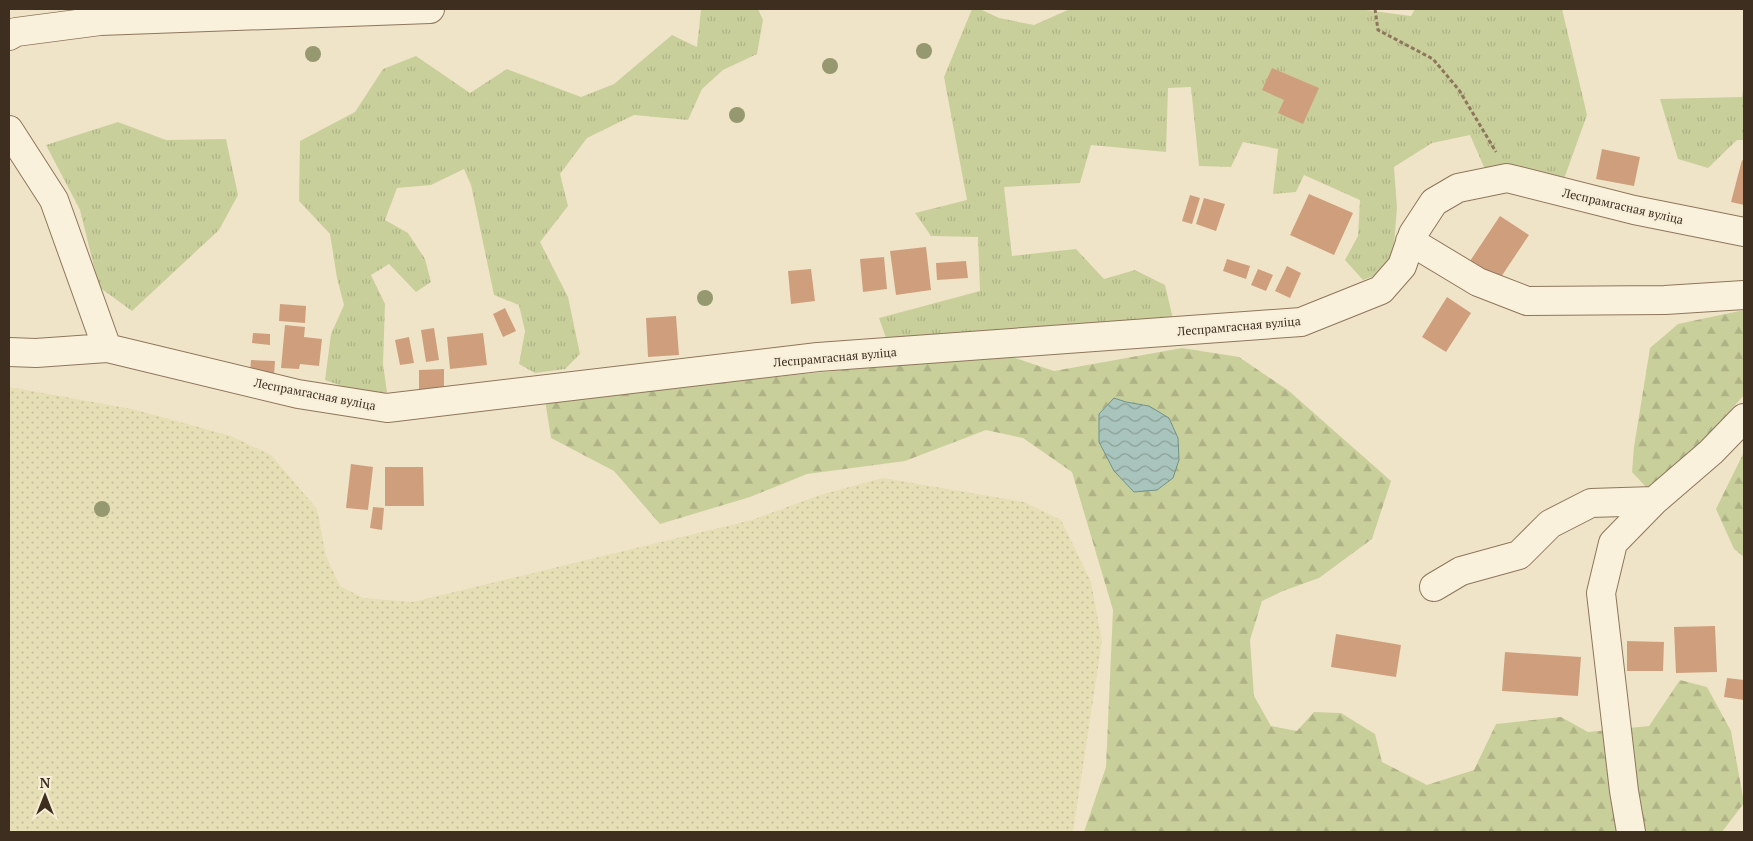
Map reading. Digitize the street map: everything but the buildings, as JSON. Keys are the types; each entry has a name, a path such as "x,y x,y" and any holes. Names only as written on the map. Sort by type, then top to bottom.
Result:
{"street":[{"path":"9,36 16,32 100,21 430,9"},
{"path":"9,130 54,200 107,348"},
{"name":"Леспрамгасная вуліца","path":"9,352 36,353 107,348 298,394 387,408 818,358 1301,322 1381,290 1402,266 1413,234 1434,202 1458,188 1507,178 1634,210 1744,232"},
{"path":"1410,241 1478,282 1527,301 1665,300 1744,295"},
{"path":"1631,832 1624,791 1601,592 1613,543 1654,501 1711,452 1744,418"},
{"path":"1434,587 1461,571 1519,555 1550,524 1592,503 1654,501"}],"path":[{"path":"1375,9 1378,30 1433,59 1459,90 1492,144 1507,178"}],"shaded area":[{"path":"9,387 132,409 231,436 271,455 317,509 326,556 340,586 363,598 413,602 752,520 820,495 883,478 1024,502 1061,520 1091,582 1102,641 1073,832 9,832"}],"green space":[{"path":"701,9 758,9 763,20 757,54 723,70 702,89 688,120 634,115 587,138 560,174 568,206 540,242 568,297 580,354 565,369 535,373 519,364 525,331 519,305 494,295 471,185 464,169 431,185 397,188 385,220 408,233 425,259 431,282 416,292 389,264 371,275 385,304 383,364 387,392 370,396 325,380 331,334 344,305 337,278 330,234 299,201 300,141 355,112 383,69 416,56 470,93 507,69 581,97 614,84 672,35 697,47"},
{"path":"972,9 980,9 999,18 1034,25 1070,9 1358,9 1411,16 1415,9 1562,9 1587,115 1564,179 1484,167 1470,135 1432,143 1394,167 1397,208 1392,269 1363,280 1345,260 1358,236 1360,200 1304,175 1296,192 1273,194 1278,149 1243,142 1231,167 1199,166 1191,87 1168,88 1166,152 1091,145 1080,183 1004,187 1012,256 1076,249 1104,279 1135,270 1165,285 1174,323 886,338 879,318 980,291 978,237 931,236 915,213 967,200 944,77"},
{"path":"1744,81 1744,140 1737,140 1708,168 1678,159 1660,99 1742,97"},
{"path":"118,122 166,140 226,139 238,195 219,230 132,311 99,287 80,210 46,145"},
{"path":"1744,310 1744,395 1670,479 1647,488 1632,472 1634,447 1650,348 1678,324"},
{"path":"1182,348 1239,357 1289,391 1391,481 1372,539 1319,578 1262,601 1250,640 1254,696 1271,726 1297,731 1314,712 1341,713 1375,734 1382,762 1427,785 1474,770 1496,724 1561,717 1588,732 1649,726 1680,680 1707,687 1731,731 1744,803 1722,832 1084,832 1106,767 1113,610 1072,472 1023,438 986,430 905,461 807,474 750,497 660,524 614,471 551,438 545,400 1003,354 1054,371","holes":["1114,398 1149,406 1099,414"]},
{"path":"1744,452 1744,557 1734,549 1716,509"}],"water":[{"path":"1114,398 1149,406 1169,418 1178,438 1179,460 1173,478 1157,490 1134,492 1114,471 1099,442 1099,414"}]}
